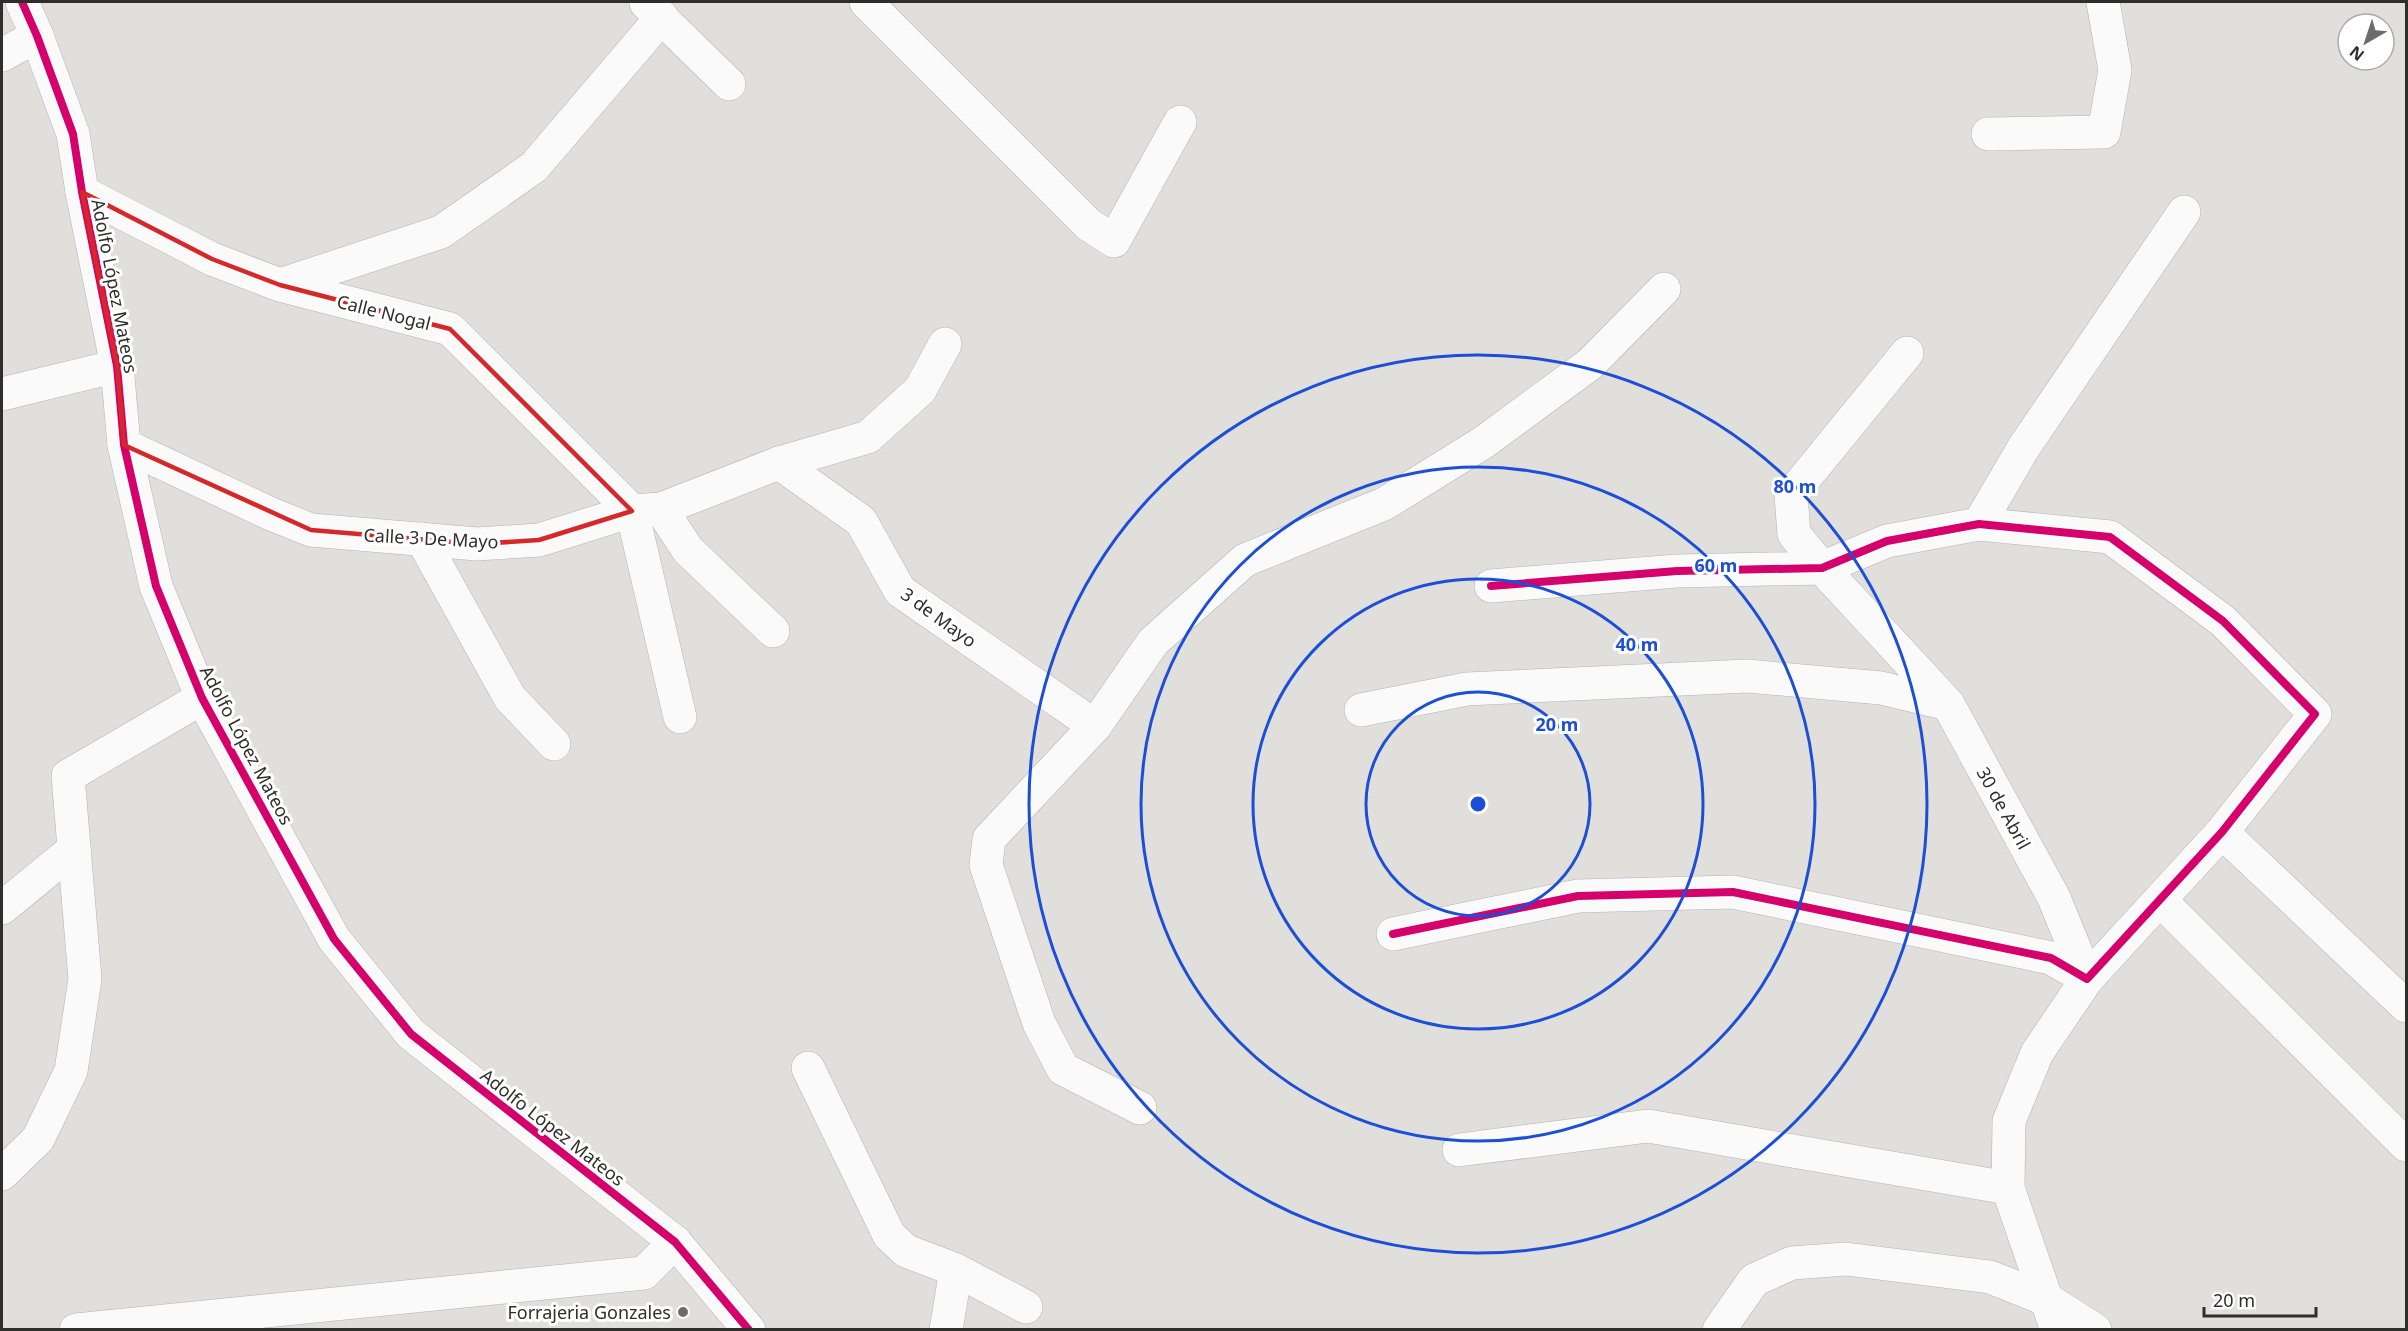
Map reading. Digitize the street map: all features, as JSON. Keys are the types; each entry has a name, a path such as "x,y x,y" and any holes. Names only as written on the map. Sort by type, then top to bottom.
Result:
{"street":[{"name":"Adolfo López Mateos","path":"22,2 73,134 82,192 117,366 124,445 156,586 202,698 334,939 411,1035 675,1242 749,1329"},
{"path":"866,2 1089,225 1114,241 1180,122"},
{"path":"1988,134 2104,132 2115,70 2103,2"},
{"path":"280,285 441,232 534,167 654,9 729,84"},
{"path":"2,55 37,36"},
{"name":"Calle Nogal","path":"82,192 212,259 280,285 450,328 647,510 773,631"},
{"path":"1978,524 2024,447 2184,212"},
{"path":"1140,1108 1063,1069 1039,1023 986,865 989,839 1095,726 1153,642 1245,560 1384,504 1484,442 1590,364 1664,289"},
{"name":"Calle 3 De Mayo","path":"124,445 271,514 311,530 477,544 539,540 647,510 780,464 868,437 920,390 945,344"},
{"name":"30 de Abril","path":"1907,353 1791,495 1794,534 1822,568 1947,704 2054,898 2087,979"},
{"path":"2,394 117,366"},
{"name":"3 de Mayo","path":"780,464 861,521 900,591 1095,726"},
{"path":"647,510 680,717"},
{"path":"1491,586 1677,571 1822,568 1887,542 1978,524 2109,537 2223,621 2315,714 2222,832 2087,979 2037,1053 2009,1121 2008,1188 2052,1315"},
{"path":"422,539 510,698 554,744"},
{"path":"1361,710 1467,689 1747,676 1881,688 1947,704"},
{"path":"2,1174 38,1139 71,1071 85,979 68,776 202,698"},
{"path":"2222,832 2406,1006"},
{"path":"2,908 74,849"},
{"path":"1393,934 1578,896 1733,892 2051,958 2087,979"},
{"path":"2161,901 2406,1145"},
{"path":"808,1068 888,1235 906,1251 956,1270 1026,1307"},
{"path":"1459,1150 1648,1126 2008,1188"},
{"path":"76,1329 644,1273 675,1242"},
{"path":"1719,1329 1754,1280 1792,1263 1846,1259 1990,1277 2052,1315 2095,1329"},
{"path":"946,1329 956,1270"}],"highlighted area":[{"path":"82,192 212,259 280,285 450,329 632,511 539,540 477,544 311,530 124,445 117,366"}],"cycle path":[{"path":"22,2 73,134 82,192 117,366 124,445 156,586 202,698 334,939 411,1034 675,1242 749,1330"},
{"path":"1393,934 1578,896 1733,892 2051,958 2087,979 2222,832 2315,714 2223,621 2110,537 1979,524 1887,541 1822,568 1677,571 1491,586"}],"place":[{"name":"Forrajeria Gonzales","path":"683,1312"}]}
